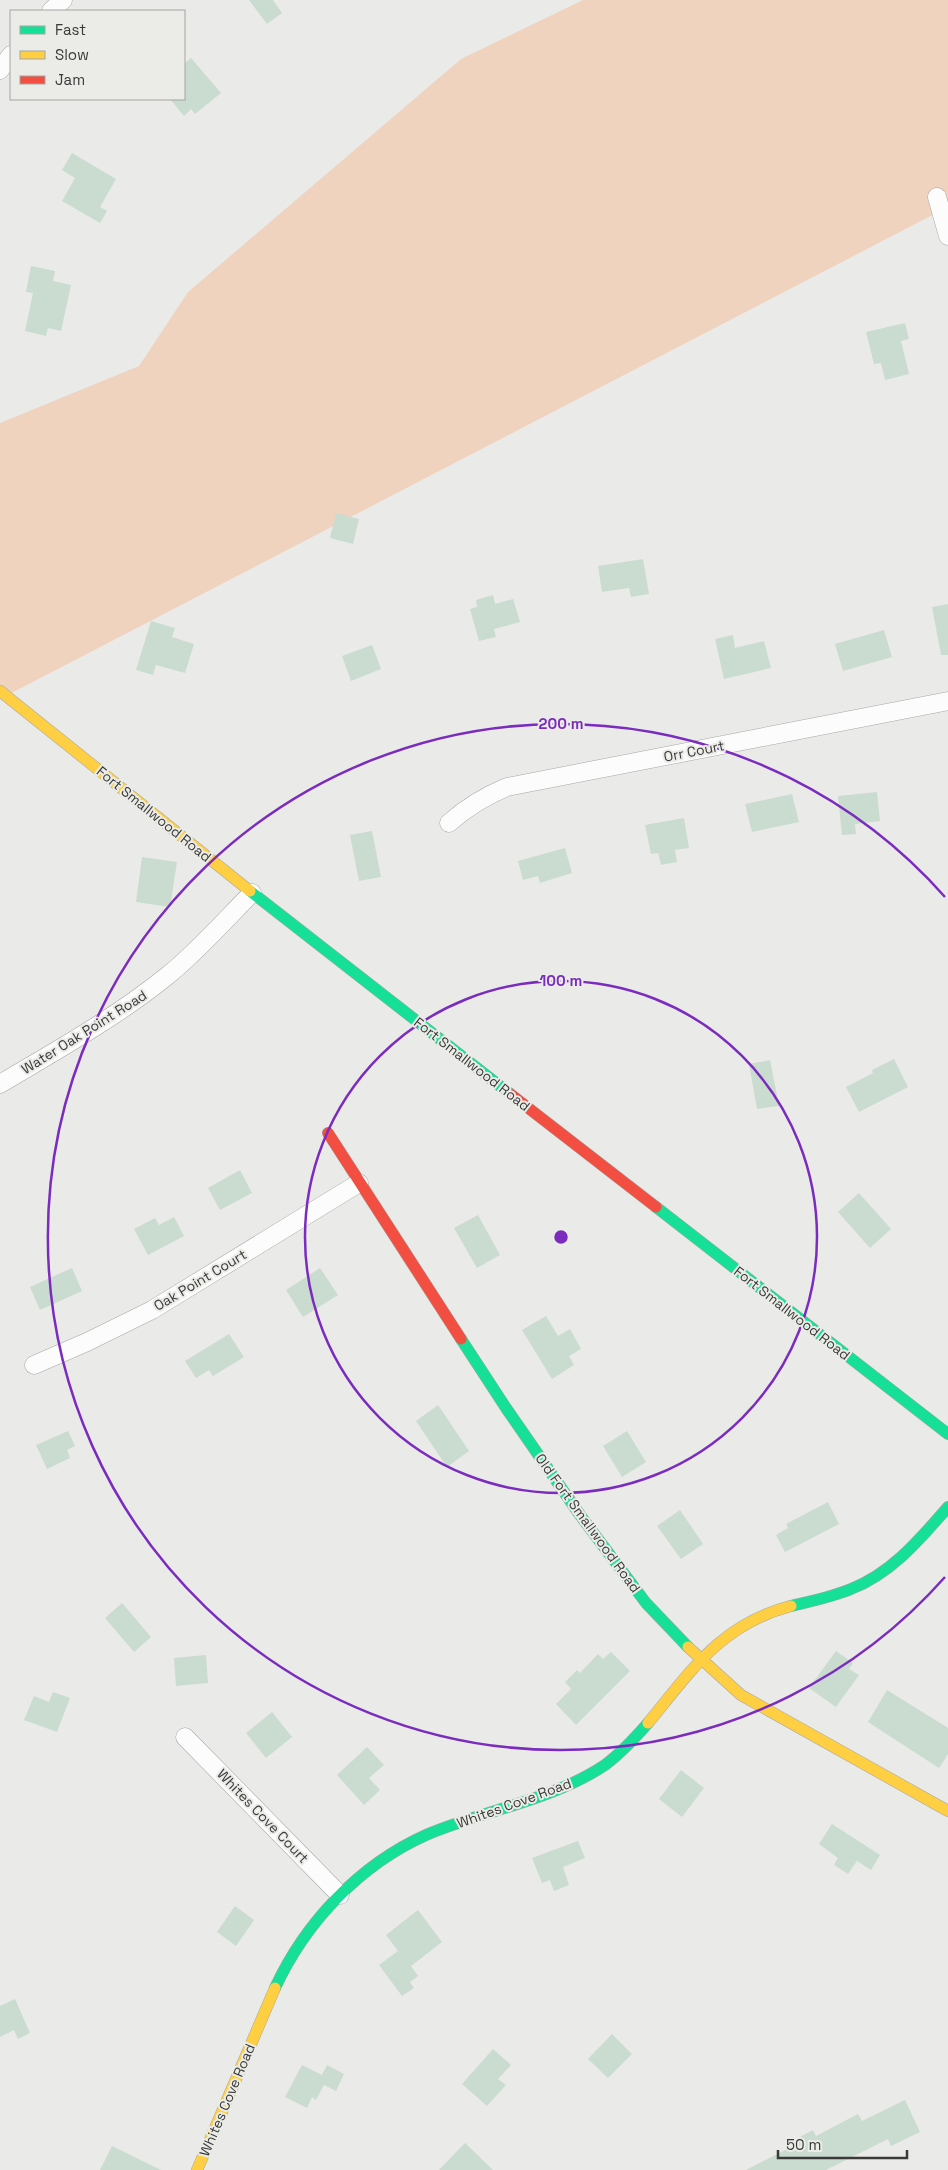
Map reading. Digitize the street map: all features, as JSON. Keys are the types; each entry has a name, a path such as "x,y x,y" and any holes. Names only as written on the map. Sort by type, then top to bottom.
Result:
{"street":[{"path":"0,70 10,56"},
{"path":"937,197 948,236"},
{"name":"Fort Smallwood Road","path":"0,690 252,893 948,1434"},
{"name":"Orr Court","path":"449,823 468,807 489,794 507,787 948,701"},
{"name":"Water Oak Point Road","path":"0,1084 79,1038 143,995 169,975 252,893"},
{"name":"Old Fort Smallwood Road","path":"328,1133 477,1365 580,1516 646,1603 700,1660 742,1695 948,1811"},
{"name":"Oak Point Court","path":"34,1365 87,1342 152,1310 359,1183"},
{"name":"Whites Cove Road","path":"198,2170 240,2067 282,1973 298,1945 340,1894 399,1849 426,1836 560,1788 604,1765 622,1752 700,1660 719,1642 754,1618 771,1610 852,1589 890,1569 907,1554 948,1507"},
{"name":"Whites Cove Court","path":"185,1736 340,1894"}],"shaded area":[{"path":"583,0 948,0 948,207 0,699 0,423 139,366 188,292 461,59"}],"building":[{"path":"249,0 273,0 282,13 267,24"},
{"path":"191,58 221,93 195,114 191,109 184,116 171,100 185,100 185,63"},
{"path":"72,153 116,179 100,207 107,211 100,223 62,201 75,178 62,170"},
{"path":"31,266 55,271 53,281 71,285 61,331 48,328 46,336 25,331 33,293 26,292"},
{"path":"905,323 909,339 901,341 909,374 885,380 881,363 874,364 866,332"},
{"path":"336,513 359,519 353,544 330,538"},
{"path":"643,559 649,594 631,597 629,588 602,592 598,566"},
{"path":"493,595 495,604 513,599 520,622 494,629 496,637 479,641 470,609 477,607 476,600"},
{"path":"948,604 948,655 941,655 932,607"},
{"path":"151,621 175,628 172,637 194,644 185,673 156,665 153,675 136,670"},
{"path":"884,630 892,657 843,671 835,644"},
{"path":"733,635 735,648 764,641 771,668 724,679 715,639"},
{"path":"372,645 381,669 351,681 342,656"},
{"path":"877,792 880,821 855,824 856,834 842,835 838,796"},
{"path":"792,794 799,822 752,832 745,804"},
{"path":"684,818 689,848 675,850 677,862 661,865 658,853 651,854 645,825"},
{"path":"372,831 381,877 359,881 350,835"},
{"path":"565,848 572,873 540,883 538,876 523,880 518,861"},
{"path":"142,857 177,862 170,907 136,902"},
{"path":"894,1059 908,1087 859,1112 846,1087 873,1073 872,1070"},
{"path":"770,1060 779,1106 757,1109 749,1064"},
{"path":"240,1170 252,1193 220,1210 208,1188"},
{"path":"859,1193 891,1229 870,1248 838,1212"},
{"path":"478,1215 500,1255 477,1268 454,1228"},
{"path":"174,1217 184,1236 148,1255 134,1229 155,1218 159,1225"},
{"path":"72,1268 82,1291 40,1310 30,1287"},
{"path":"320,1268 338,1295 303,1317 286,1290"},
{"path":"546,1316 558,1336 570,1329 581,1349 569,1356 574,1365 552,1379 522,1330"},
{"path":"229,1334 244,1357 213,1376 209,1370 196,1378 185,1361"},
{"path":"438,1405 469,1451 447,1467 416,1421"},
{"path":"68,1431 75,1446 67,1450 70,1458 47,1469 36,1445"},
{"path":"627,1431 646,1462 622,1477 603,1446"},
{"path":"828,1502 839,1524 785,1552 776,1535 788,1528 786,1524"},
{"path":"680,1510 703,1544 681,1559 657,1526"},
{"path":"122,1603 151,1637 134,1652 105,1618"},
{"path":"836,1651 853,1663 849,1669 859,1675 836,1707 809,1688"},
{"path":"611,1652 630,1671 576,1725 556,1704 571,1689 565,1682 577,1670 580,1673 598,1654 603,1659"},
{"path":"206,1655 208,1683 176,1686 174,1658"},
{"path":"887,1690 948,1728 948,1754 939,1768 868,1722"},
{"path":"53,1692 70,1698 57,1732 24,1720 34,1696 49,1702"},
{"path":"272,1712 292,1737 266,1758 246,1733"},
{"path":"367,1747 384,1765 369,1778 380,1790 364,1805 337,1775"},
{"path":"681,1770 704,1788 682,1817 659,1799"},
{"path":"832,1824 880,1855 871,1870 857,1861 848,1874 834,1865 838,1858 819,1844"},
{"path":"578,1841 585,1858 563,1867 569,1885 554,1891 550,1880 542,1883 532,1858"},
{"path":"235,1906 254,1920 236,1946 217,1932"},
{"path":"418,1910 442,1942 411,1966 418,1976 410,1982 414,1988 402,1996 379,1965 398,1951 386,1935"},
{"path":"15,1999 30,2033 18,2039 14,2030 0,2037 0,2006"},
{"path":"612,2034 632,2054 608,2078 588,2059"},
{"path":"493,2049 511,2065 498,2079 506,2085 487,2106 462,2084"},
{"path":"302,2065 322,2075 327,2065 344,2074 336,2091 324,2085 316,2100 312,2097 307,2108 285,2097"},
{"path":"905,2100 920,2132 891,2146 888,2139 826,2170 746,2170 787,2149 785,2145 813,2130 816,2136 858,2114 862,2121"},
{"path":"465,2143 493,2170 439,2170"},
{"path":"112,2146 161,2170 100,2170"}],"traffic: fast":[{"path":"250,891 509,1093"},
{"path":"656,1207 948,1434"},
{"path":"461,1339 580,1515 646,1603 688,1647"},
{"path":"791,1606 844,1592 880,1574 904,1554 948,1507"},
{"path":"275,1988 287,1964 318,1919 337,1898 378,1862 426,1835 562,1788 584,1777 611,1760 648,1723"}],"traffic: slow":[{"path":"0,691 250,891"},
{"path":"648,1723 694,1668 726,1637 767,1614 791,1606"},
{"path":"688,1647 741,1695 948,1811"},
{"path":"197,2170 275,1988"}],"traffic: jam":[{"path":"509,1093 656,1207"},
{"path":"328,1133 461,1339"}]}
